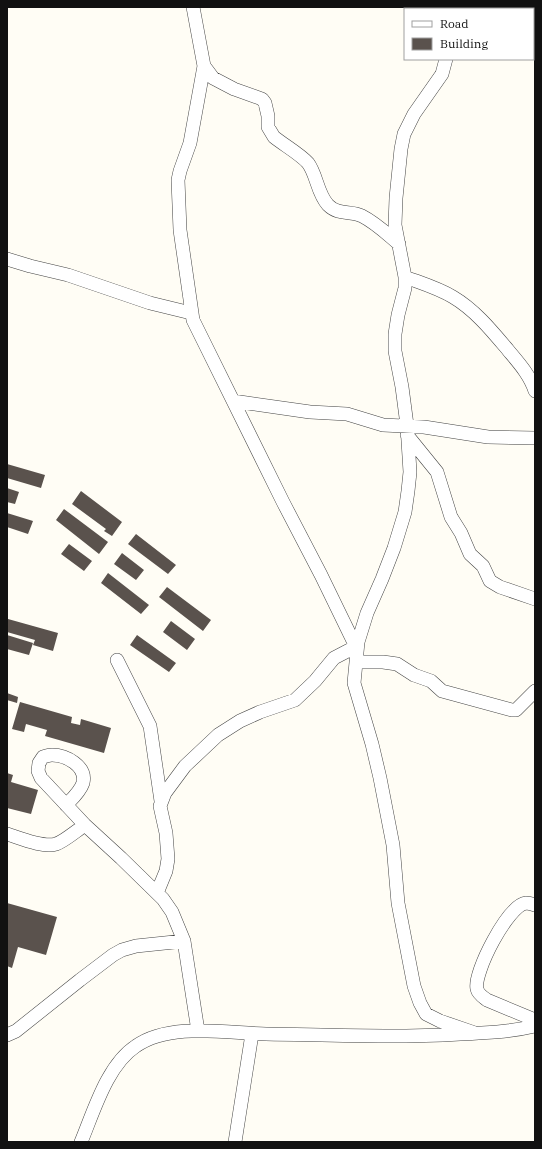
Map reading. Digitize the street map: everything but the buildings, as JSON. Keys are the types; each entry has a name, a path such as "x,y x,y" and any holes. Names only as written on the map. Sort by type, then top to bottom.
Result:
{"street":[{"path":"193,7 204,66 190,143 178,180 180,230 191,313 205,346 283,502 321,574 356,650 358,660 364,662 397,664 414,675 431,681 442,691 512,710 516,710 535,691"},
{"path":"446,60 442,74 414,114 404,134 401,149 395,225 405,277 405,288 398,315 395,334 395,351 402,387 410,472 405,512 389,561 363,624 356,650 354,683 372,744 380,778 393,846 398,903 414,986 426,1014 475,1034"},
{"path":"204,66 213,78 234,89 262,99 265,103 270,132 274,137 307,163 321,195 328,205 335,210 346,214 361,215 374,223 398,244"},
{"path":"7,259 30,266 68,274 150,303 191,313"},
{"path":"405,277 436,288 453,297 467,307 492,331 523,368 535,391"},
{"path":"233,400 310,412 347,414 383,425 407,430 424,427 488,437 535,438"},
{"path":"407,430 437,472 452,517 462,533 470,554 483,566 490,581 500,587 535,599"},
{"path":"161,801 185,766 218,735 240,721 260,712 295,700 312,685 334,658 356,650"},
{"path":"117,660 150,726 161,801 160,806 166,833 168,859 166,871 157,893"},
{"path":"66,805 168,905 184,941 198,1031"},
{"path":"7,834 49,845 57,844 85,825"},
{"path":"535,905 525,903 511,913 495,937 483,963 476,984 477,991 487,1000 535,1020"},
{"path":"7,1035 16,1031 80,980 122,950 136,946 184,941"},
{"path":"81,1142 102,1091 113,1070 125,1055 136,1046 172,1032 198,1031 252,1034 423,1036 498,1033 535,1026"},
{"path":"235,1142 252,1034"}]}
